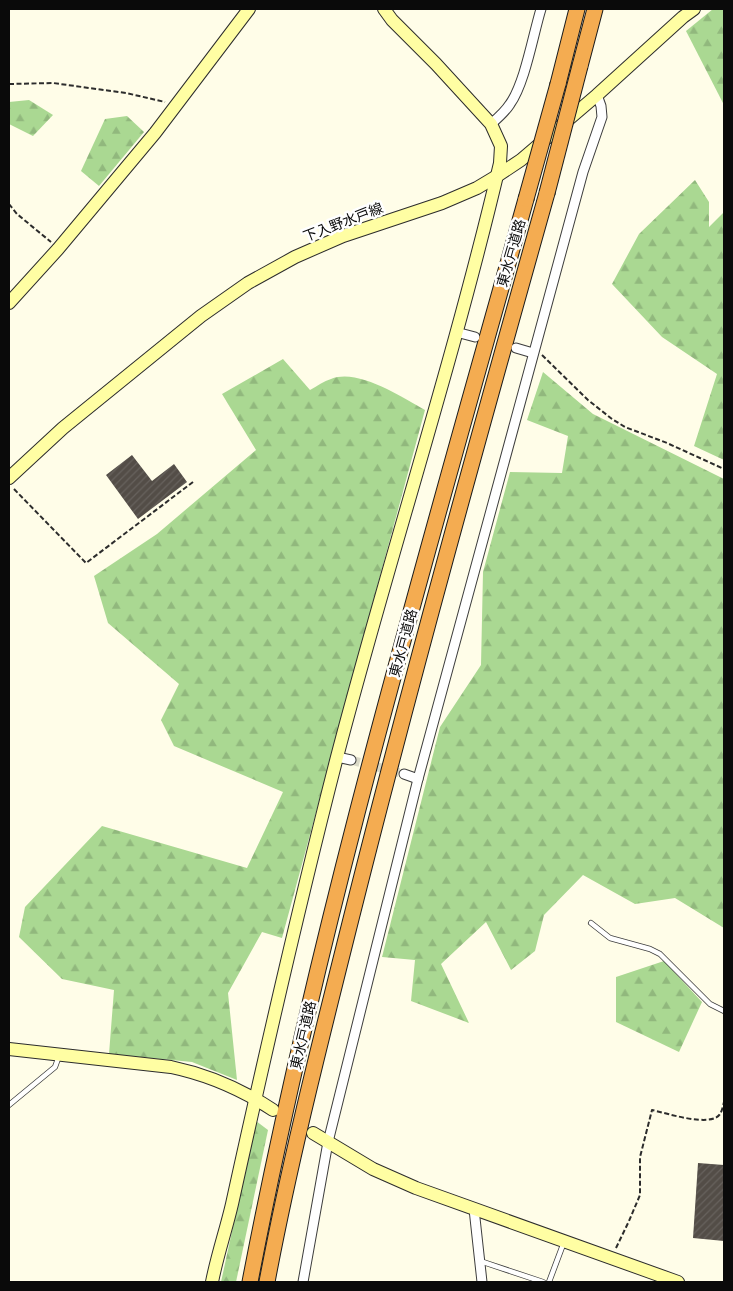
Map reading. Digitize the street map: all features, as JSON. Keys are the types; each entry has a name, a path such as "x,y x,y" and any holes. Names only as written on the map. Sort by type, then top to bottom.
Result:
{"highway":[{"name":"東水戸道路","path":"250,1282 300,1043 350,842 577,9"},
{"name":"東水戸道路","path":"267,1282 320,1046 369,846 437,587 547,193 595,9"}],"street":[{"path":"9,302 58,249 177,105 212,55 249,9"},
{"path":"212,1282 218,1250 231,1209 255,1098 337,757 456,332 500,163 500,146 491,124 436,64 392,20 384,9"},
{"path":"491,124 515,96 541,9"},
{"name":"下入野水戸線","path":"9,478 63,428 201,316 248,283 287,261 343,236 442,203 477,188 497,176 520,160 597,95 694,9"},
{"path":"303,1282 328,1142 418,779 583,172 602,117 597,95"},
{"path":"456,332 475,338"},
{"path":"516,348 533,353"},
{"path":"337,757 351,760"},
{"path":"404,774 418,779"},
{"path":"9,1049 170,1067 194,1072 237,1088 273,1110"},
{"path":"313,1132 392,1178 678,1282"},
{"path":"474,1209 482,1282"}],"lane":[{"path":"591,923 610,938 650,949 660,954 710,1004 724,1011"},
{"path":"9,1104 55,1067 59,1055"},
{"path":"549,1282 564,1240"},
{"path":"480,1261 543,1282"}],"path":[{"path":"9,84 53,83 126,94 177,105"},
{"path":"9,204 17,214 58,249"},
{"path":"533,353 542,354 588,400 625,427 667,443 724,469"},
{"path":"9,483 86,563 193,482"},
{"path":"612,1257 640,1195 640,1157 652,1110 697,1120 706,1120 715,1118 720,1114 724,1102"}],"green space":[{"path":"713,9 724,9 724,105 686,31"},
{"path":"29,100 53,115 33,136 9,124 9,102"},
{"path":"127,116 144,132 99,186 81,171 105,119"},
{"path":"695,180 709,202 709,227 724,212 724,460 694,446 717,374 662,337 612,284 639,234"},
{"path":"283,359 310,390 331,379 354,377 392,392 425,410 282,938 262,932 228,993 237,1080 192,1062 109,1054 114,990 62,979 19,937 25,907 102,826 247,868 283,792 174,746 161,720 179,684 108,623 94,576 157,534 256,450 222,394"},
{"path":"543,372 593,414 724,479 724,928 675,898 635,904 583,875 544,915 535,951 511,970 486,922 441,964 469,1023 411,1001 415,960 382,957 440,727 481,665 483,572 510,472 562,473 568,436 527,420"},
{"path":"664,961 702,1002 679,1052 616,1022 616,977"},
{"path":"256,1121 268,1130 236,1282 221,1282"}],"building":[{"path":"132,455 152,481 174,464 187,482 138,519 106,475"},
{"path":"698,1163 724,1165 724,1241 693,1238"}],"tunnel":[{"path":"351,760 404,774"}]}
